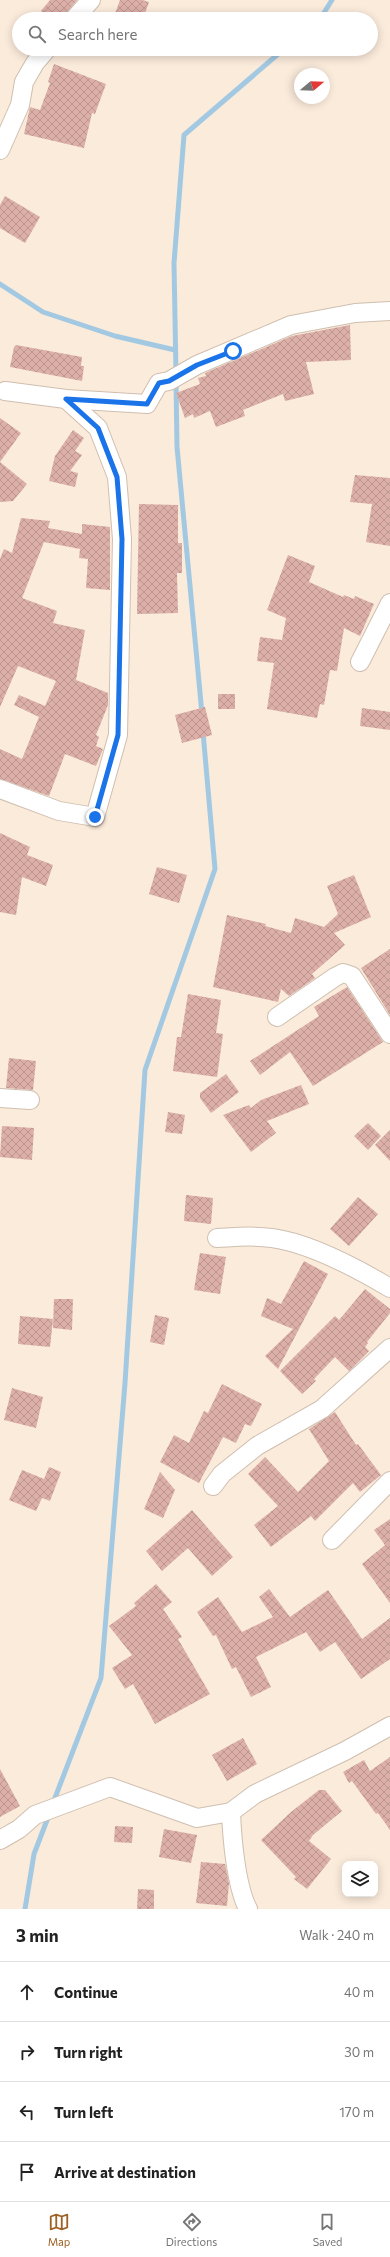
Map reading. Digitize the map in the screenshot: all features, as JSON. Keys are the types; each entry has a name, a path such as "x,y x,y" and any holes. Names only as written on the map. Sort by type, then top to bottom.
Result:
{"street":[{"path":"80,12 91,0"},
{"path":"0,150 20,105 24,82 41,56"},
{"path":"2,392 66,399 147,404 159,383 169,381 197,365 291,325 356,313 390,311"},
{"path":"0,789 58,811 95,817 118,735 122,539 117,477 98,428 66,399"},
{"path":"360,662 390,604"},
{"path":"276,1017 335,976 343,973 352,976 390,1034"},
{"path":"0,1098 30,1100"},
{"path":"217,1238 251,1236 273,1238 296,1244 354,1267 390,1288"},
{"path":"214,1486 222,1474 257,1446 322,1409 390,1348"},
{"path":"332,1540 390,1481"},
{"path":"0,1840 19,1829 35,1815 110,1787 196,1818 231,1812 255,1794 345,1751 390,1726"},
{"path":"231,1812 232,1836 244,1901 248,1909"}],"building":[{"path":"50,0 77,0 68,12 41,11"},
{"path":"120,0 142,0 149,2 145,12 116,12"},
{"path":"54,64 106,84 95,114 92,113 84,148 24,134 30,107 40,110 50,83 48,82"},
{"path":"5,196 40,217 25,243 0,228 0,205"},
{"path":"350,325 351,360 306,362 314,394 285,401 283,394 243,410 245,416 216,427 210,411 194,418 193,414 185,418 176,393 200,384 198,378 206,376 205,373 292,336"},
{"path":"16,345 82,357 81,366 84,366 82,381 10,367 14,347"},
{"path":"0,418 21,433 0,462"},
{"path":"73,430 84,438 75,451 82,455 70,471 78,473 75,487 49,481 55,456"},
{"path":"0,462 27,484 13,501 0,502"},
{"path":"355,475 390,478 390,546 366,542 372,504 350,502"},
{"path":"139,504 178,505 178,543 182,543 182,573 177,573 178,613 137,614"},
{"path":"21,518 50,521 48,528 82,534 82,524 110,527 110,590 86,588 88,559 79,558 80,549 44,542 22,598 57,611 53,623 85,630 76,680 108,693 108,705 96,735 99,737 96,746 103,749 96,766 65,754 49,796 0,779 0,749 22,759 39,717 14,705 19,695 45,706 56,681 18,666 0,707 0,559 4,549 12,553"},
{"path":"288,555 315,566 309,582 343,597 344,595 354,599 355,596 374,604 360,636 344,628 337,671 330,670 324,705 320,704 317,718 267,709 274,663 257,661 260,637 282,640 286,618 267,610"},
{"path":"218,694 235,694 235,709 218,709"},
{"path":"205,707 212,735 182,743 175,715"},
{"path":"362,708 390,712 390,730 360,726"},
{"path":"0,833 30,847 27,855 53,865 46,886 22,877 16,915 0,912"},
{"path":"157,867 187,875 179,903 149,894"},
{"path":"354,875 371,917 334,933 345,945 312,974 315,978 289,996 281,989 278,1002 213,987 227,915 266,924 265,926 291,933 295,918 324,927 338,914 327,886"},
{"path":"390,949 390,1015 361,968"},
{"path":"347,987 383,1042 313,1086 290,1052 260,1075 250,1061 319,1016 314,1007"},
{"path":"188,994 221,1000 216,1033 223,1034 217,1077 173,1071 177,1037 181,1037"},
{"path":"9,1058 36,1061 33,1090 6,1088"},
{"path":"226,1074 239,1092 211,1113 200,1098 200,1093"},
{"path":"301,1085 309,1104 267,1121 276,1133 251,1152 223,1115 249,1105 251,1108 261,1100"},
{"path":"168,1112 185,1115 182,1134 165,1132"},
{"path":"368,1123 381,1136 368,1150 354,1136"},
{"path":"2,1126 34,1128 32,1160 0,1157"},
{"path":"390,1130 390,1161 375,1145"},
{"path":"186,1195 213,1198 211,1224 184,1221"},
{"path":"358,1197 378,1214 349,1246 330,1229"},
{"path":"200,1253 226,1257 220,1294 194,1290"},
{"path":"304,1261 328,1274 278,1369 265,1356 293,1329 261,1316 267,1298 281,1304"},
{"path":"365,1289 390,1309 390,1313 367,1342 368,1343 365,1347 369,1351 349,1371 335,1357 314,1379 316,1381 302,1394 280,1371 335,1316 339,1320"},
{"path":"54,1299 73,1299 72,1330 53,1328"},
{"path":"155,1315 169,1318 164,1345 150,1342"},
{"path":"20,1316 53,1319 50,1347 18,1344"},
{"path":"222,1384 262,1404 251,1426 245,1424 236,1443 223,1437 199,1483 160,1462 174,1435 189,1443 204,1411 208,1413"},
{"path":"12,1388 43,1397 36,1428 4,1420"},
{"path":"335,1412 356,1445 358,1444 381,1475 360,1492 353,1483 315,1521 311,1516 271,1547 254,1525 278,1506 248,1474 265,1457 298,1492 329,1461 309,1429"},
{"path":"49,1467 61,1472 50,1501 42,1498 36,1511 9,1500 22,1470 44,1479"},
{"path":"160,1472 175,1490 163,1518 144,1509"},
{"path":"192,1510 233,1557 212,1576 188,1548 162,1571 146,1551"},
{"path":"390,1519 390,1603 362,1564 385,1545 374,1530"},
{"path":"156,1584 172,1602 163,1609 182,1637 178,1639 210,1694 155,1724 133,1684 125,1689 112,1668 132,1655 109,1626 136,1606 134,1603"},
{"path":"269,1589 290,1617 328,1590 362,1639 390,1618 390,1659 361,1679 335,1642 320,1652 306,1632 256,1657 271,1687 251,1697 236,1667 232,1669 216,1635 213,1636 197,1612 218,1597 242,1632 273,1617 259,1597"},
{"path":"243,1738 257,1764 227,1781 212,1755"},
{"path":"390,1757 390,1830 378,1813 376,1814 352,1781 349,1783 343,1772 364,1760 370,1771"},
{"path":"0,1769 20,1806 0,1817"},
{"path":"319,1790 325,1790 342,1811 313,1835 309,1841 331,1859 307,1889 294,1879 296,1877 261,1840 291,1812"},
{"path":"115,1826 133,1827 132,1843 114,1842"},
{"path":"164,1829 197,1835 191,1863 159,1857"},
{"path":"201,1862 225,1864 229,1883 227,1906 196,1903"},
{"path":"138,1889 154,1890 154,1909 137,1909"}],"waterway":[{"path":"324,12 332,0"},
{"path":"176,373 174,263 184,135 276,56"},
{"path":"0,284 43,312 115,336 175,350"},
{"path":"176,381 177,447 202,714"},
{"path":"53,1803 101,1678 125,1383 145,1070 215,869 203,732"},
{"path":"25,1909 34,1854 49,1815"}],"route":[{"path":"95,817 118,735 119,612 122,539 117,477 98,428 66,399 147,404 159,383 169,381 197,365 233,351"}]}
